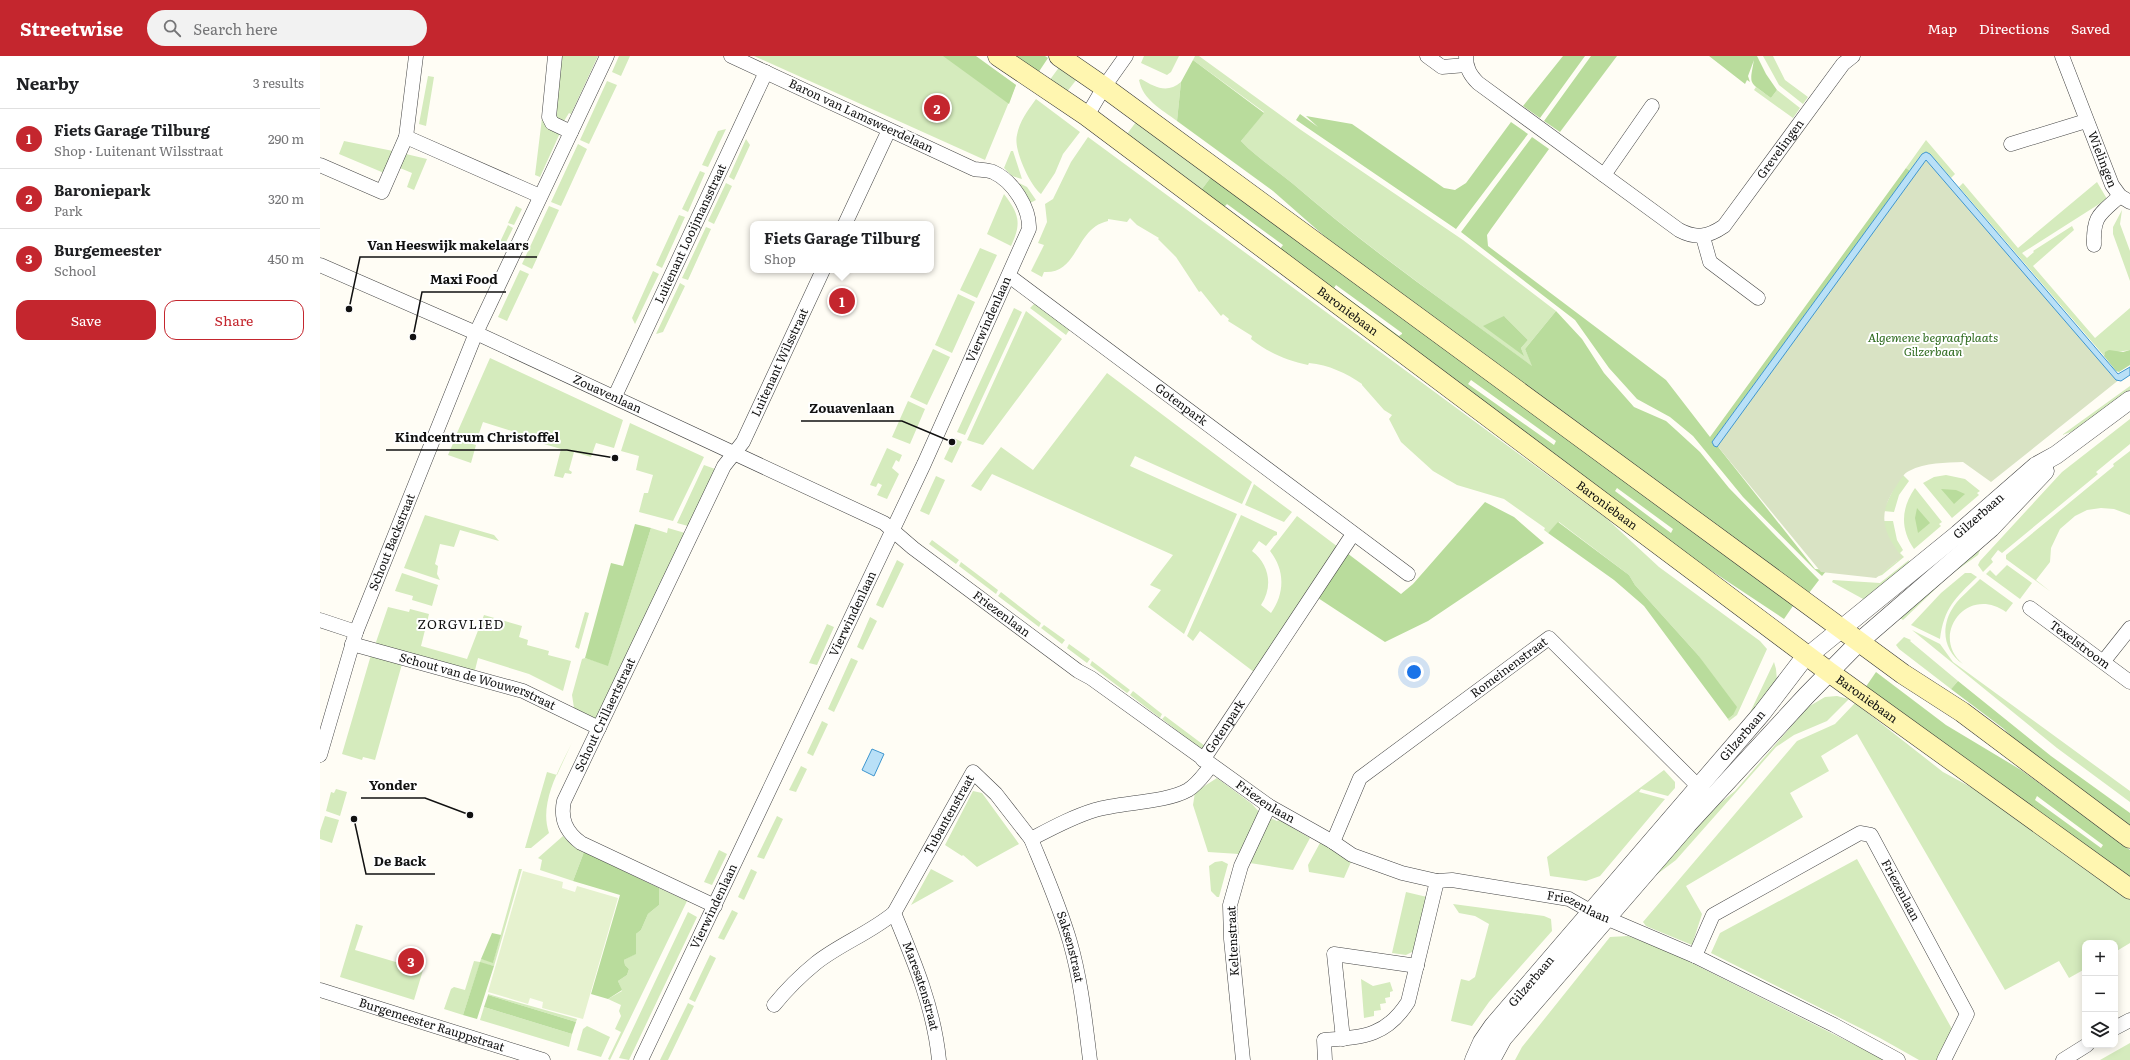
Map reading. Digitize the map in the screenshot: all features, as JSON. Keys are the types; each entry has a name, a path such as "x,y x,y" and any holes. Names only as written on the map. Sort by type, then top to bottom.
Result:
{"main road":[{"name":"Baroniebaan","path":"998,56 1087,116 1829,672 2130,889"},
{"path":"1059,56 1104,87 1903,674 1962,712 2130,838"}],"street":[{"path":"320,165 382,192 406,137 416,56"},
{"path":"555,56 549,117 552,123 571,132"},
{"name":"Schout Backstraat","path":"320,755 354,638 476,333 607,56"},
{"name":"Baron van Lamsweerdelaan","path":"731,56 974,169 993,172"},
{"path":"1087,116 1104,87 1126,56"},
{"path":"1427,56 1442,67 1466,60 1470,75 1478,83 1679,230 1690,236 1703,237 1710,262 1758,298"},
{"name":"Grevelingen","path":"1703,237 1724,226 1843,64 1853,56"},
{"name":"Wielingen","path":"2062,56 2112,185 2125,199 2099,214 2094,226 2094,245"},
{"name":"Luitenant Looijmansstraat","path":"615,396 766,72"},
{"path":"1604,175 1652,106"},
{"name":"Wielingen","path":"2011,144 2086,121"},
{"path":"846,221 889,130"},
{"path":"406,137 540,196"},
{"name":"Vierwindenlaan","path":"641,1060 892,528 924,464 1009,276 1029,228 1029,222 1024,205 1010,185 993,172"},
{"name":"Zouavenlaan","path":"320,265 615,396 892,528"},
{"name":"Luitenant Wilsstraat","path":"734,453 743,442 822,273"},
{"name":"Gotenpark","path":"1009,276 1408,574"},
{"name":"Gilzerbaan","path":"1705,793 1762,713 1801,662 1958,534 2036,466 2056,455 2130,400"},
{"name":"Schout Crillaertstraat","path":"714,906 581,843 570,834 563,818 564,801 724,466 734,453"},
{"name":"Gilzerbaan","path":"1491,1060 1503,1038 1599,916 1705,793 1859,642 1991,528 2044,473 2056,455"},
{"name":"Friezenlaan","path":"892,528 914,548 992,608 1207,763 1269,806 1333,842 1352,855 1402,873 1437,881 1452,880 1569,899 1599,916 1695,956 1834,1025 1898,1060"},
{"name":"Gotenpark","path":"1207,763 1353,534"},
{"name":"Texelstroom","path":"2030,608 2130,682"},
{"name":"Schout van de Wouwerstraat","path":"320,620 354,638 523,691 599,728"},
{"path":"2103,662 2130,628"},
{"name":"Romeinenstraat","path":"1333,842 1360,778 1549,638 1705,793"},
{"path":"1031,839 1063,822 1096,810 1170,796 1187,790 1199,780 1207,763"},
{"name":"Tubantenstraat","path":"774,1005 788,987 817,963 877,927 894,914 974,772 996,794 1031,839"},
{"name":"Keltenstraat","path":"1243,1060 1231,939 1230,905 1242,866 1269,806"},
{"name":"Friezenlaan","path":"1695,956 1713,916 1860,833 1871,835 1967,1014 1944,1060"},
{"name":"Saksenstraat","path":"1031,839 1050,884 1070,943 1083,999 1090,1060"},
{"path":"1325,1060 1324,1040 1371,1034 1390,1025 1408,1002 1437,881"},
{"name":"Maresatenstraat","path":"894,914 922,980 937,1031 939,1060"},
{"name":"Gilzerbaan","path":"1474,1060 1482,1042 1493,1026 1599,916"},
{"path":"1343,1038 1334,954 1417,966"},
{"name":"Burgemeester Rauppstraat","path":"320,990 525,1057 543,1060"},
{"path":"2118,1026 2130,1020"},
{"path":"2063,1060 2082,1048"}],"green space":[{"path":"562,56 598,56 571,114 569,113 564,121 557,118 554,113"},
{"path":"619,56 630,56 621,76 612,72"},
{"path":"754,56 974,56 1016,85 985,160"},
{"path":"943,56 976,56 1016,85 1009,104"},
{"path":"1013,56 1045,56 1048,58 1038,73"},
{"path":"1144,56 1179,56 1171,72 1167,75 1141,63"},
{"path":"1195,56 1199,56 1301,130 1463,240 1556,311 1525,349 1533,367 1441,300 1351,231 1253,152 1241,141 1264,112 1193,60","holes":["1504,316 1528,340 1521,348 1524,356"]},
{"path":"1563,56 1585,56 1540,118 1523,106"},
{"path":"1591,56 1617,56 1560,132 1544,121"},
{"path":"1709,56 1757,56 1766,74 1777,90 1771,98 1752,83 1751,75 1754,60 1748,76 1750,82 1747,80 1745,84"},
{"path":"1763,56 1773,56 1785,80 1808,97 1803,104 1779,85"},
{"path":"1193,60 1264,113 1241,141 1253,152 1350,231 1532,366 1525,349 1556,311 1582,339 1604,373 1634,407 1666,421 1700,452 1729,488 1819,580 1809,593 1330,241 1273,191 1177,121 1181,82"},
{"path":"1060,66 1077,79 1066,93 1049,81"},
{"path":"428,76 434,77 426,126 419,124"},
{"path":"1141,79 1151,85 1161,88 1171,88 1181,82 1177,121 1149,99 1141,87 1139,80"},
{"path":"607,81 617,85 589,144 580,140"},
{"path":"1756,87 1771,98 1777,90 1800,108 1793,118 1754,90"},
{"path":"1036,99 1080,132 1063,154 1055,173 1041,194 1032,183 1023,166 1016,141 1018,130 1022,121"},
{"path":"1300,114 1318,127 1306,116 1352,124 1444,188 1455,190 1466,183 1511,122 1528,134 1456,229 1296,120"},
{"path":"542,118 546,126 560,133 540,177 535,175"},
{"path":"1136,122 1211,177 1196,197 1121,142"},
{"path":"726,129 708,167 702,165 718,131"},
{"path":"1088,137 1606,518 1659,567 1760,641 1767,649 1737,715 1729,721 1728,719 1733,715 1698,655 1635,585 1629,575 1559,522 1548,533 1544,530 1545,528 1504,499 1457,485 1433,471 1401,442 1389,419 1392,415 1384,410 1362,384 1337,370 1316,364 1309,363 1308,365 1292,361 1271,352 1251,339 1252,336 1228,321 1229,319 1223,314 1221,316 1201,291 1199,292 1176,257 1158,239 1159,238 1137,225 1130,218 1127,222 1108,219 1108,221 1097,225 1082,241 1071,259 1064,266 1055,271 1044,272 1042,277 1031,271 1044,245 1038,243 1047,222 1045,204 1053,199 1071,162"},
{"path":"1532,137 1549,149 1487,235 1488,246 1666,380 1710,437 1906,168 1910,171 1712,442 1715,447 1925,160 1719,448 1815,569 1827,570 1822,576 1813,568 1743,497 1693,436 1670,417 1637,399 1609,368 1575,320 1461,232"},
{"path":"746,139 750,145 734,180 729,177"},
{"path":"1926,140 1955,174 1951,178 1930,154 1922,154 1910,171 1906,168"},
{"path":"344,141 393,151 384,173 339,154"},
{"path":"578,144 587,149 561,206 551,202"},
{"path":"1011,151 1013,151 1022,179 1012,176 1004,168"},
{"path":"406,154 427,159 414,190 407,187 412,173 400,168"},
{"name":"Algemene begraafplaats Gilzerbaan","path":"1926,155 2120,379 1991,482 1963,462 1929,464 1907,472 1891,495 1887,505 1884,522 1890,539 1902,557 1876,578 1821,572 1714,442"},
{"path":"700,171 705,173 688,212 682,209"},
{"path":"1211,177 1795,603 1784,619 1641,524 1196,197","holes":["1227,204 1283,245 1280,249 1224,207","1336,285 1402,334 1399,336 1334,288","1471,380 1556,441 1554,445 1468,384","1617,488 1673,529 1671,533 1615,491"]},
{"path":"2097,182 2107,199 2022,253 2027,258 2034,252 2033,251 2072,226 2074,230 2033,266 2095,338 2130,308 2130,350 2104,354 2105,357 1959,187 1963,183 2018,248"},
{"path":"726,183 732,186 714,224 708,221"},
{"path":"1019,183 1027,187 1036,200 1030,203"},
{"path":"1004,194 1016,213 1018,225 1011,246 987,234"},
{"path":"516,206 522,209 514,225 508,223"},
{"path":"549,206 559,210 532,269 522,264"},
{"path":"2122,210 2120,224 2130,251 2130,281 2113,234 2113,227"},
{"path":"679,215 685,217 662,268 656,265"},
{"path":"508,225 513,228 505,244 500,242"},
{"path":"706,227 711,229 688,280 682,278"},
{"path":"980,248 997,255 977,298 960,290"},
{"path":"520,270 529,274 507,321 498,317"},
{"path":"653,271 659,274 635,324 632,318"},
{"path":"680,283 685,286 663,332 656,334"},
{"path":"958,294 975,302 952,353 935,345"},
{"path":"1035,303 1070,329 1066,335 1030,308"},
{"path":"1014,308 1022,312 965,435 957,432"},
{"path":"1026,311 1062,339 983,445 967,440"},
{"path":"1504,316 1528,340 1521,348 1524,356 1483,326"},
{"path":"933,349 950,357 927,405 910,397"},
{"path":"2109,350 2123,352 2130,350 2130,365 2119,372 2116,371 2104,356 2105,352"},
{"path":"490,358 623,420 614,448 596,443 591,457 574,452 569,470 572,472 571,474 565,473 563,478 554,476 561,449 527,439 528,436 483,422 477,439 457,433"},
{"path":"1107,373 1252,482 1242,504 1135,456 1130,466 1237,514 1184,634 1148,607 1161,590 1150,585 1173,555 992,474 981,491 971,486 1001,447 1033,470"},
{"path":"2130,386 2130,390 2074,431 2062,435"},
{"path":"908,401 925,409 910,444 892,437"},
{"path":"2130,419 2130,444 2096,472 2098,474 2002,553 1998,550 1991,559 1993,562 1983,572 1978,565 1980,561 2062,472"},
{"path":"630,423 704,457 673,521 639,512 644,493 648,493 653,475 636,470 639,456 621,451"},
{"path":"954,438 962,442 952,463 944,459"},
{"path":"455,439 476,445 471,463 448,455"},
{"path":"887,448 902,455 899,462 896,460 892,468 899,474 887,499 877,495 882,485 878,483 876,487 870,485"},
{"path":"2130,451 2130,515 2114,509 2101,508 2087,510 2075,516 2060,529 2051,548 2050,562 2036,580 2051,592 2006,559 2006,555 2114,466 2113,464"},
{"path":"704,465 715,469 688,526 677,523"},
{"path":"1901,473 1909,481 1899,495 1894,512 1883,511"},
{"path":"1946,475 1965,479 1980,491 1977,493 1979,495 1952,518 1923,483 1934,477"},
{"path":"936,476 945,480 929,515 920,511"},
{"path":"1254,484 1292,512 1284,522 1245,505"},
{"path":"1915,488 1942,522 1939,524 1941,526 1914,549 1906,534 1904,518 1907,503"},
{"path":"1941,489 1956,490 1965,494 1954,504"},
{"path":"1485,502 1514,517 1544,543 1428,621 1385,642 1318,598 1347,553 1401,594 1413,584"},
{"path":"1917,508 1930,523 1918,533 1915,518"},
{"path":"425,515 494,535 499,541 460,530 454,547 440,544 435,564 438,566 437,574 440,580 404,568"},
{"path":"1241,515 1277,532 1277,535 1274,536 1266,546 1259,541 1252,551 1263,563 1266,569 1268,584 1265,598 1261,605 1271,613 1279,598 1281,590 1281,574 1275,558 1270,551 1297,516 1338,547 1254,672 1200,631 1193,641 1187,636"},
{"path":"1882,521 1893,521 1897,540 1903,550 1900,553 1904,557 1882,575 1876,577 1897,561 1893,555"},
{"path":"1558,522 1629,575 1635,585 1698,655 1737,707 1733,715 1728,719 1644,606 1614,580 1548,533"},
{"path":"635,524 651,528 608,666 585,658 611,563 623,566"},
{"path":"651,528 667,533 668,528 685,533 595,720 572,709 574,708 572,695 582,659 585,658 608,665"},
{"path":"932,540 959,560 956,564 929,544"},
{"path":"1983,543 1978,555 1950,575 1903,620 1897,616"},
{"path":"897,560 904,564 883,608 876,605"},
{"path":"1909,560 1908,565 1865,600 1832,582 1833,580 1880,583"},
{"path":"961,562 998,590 996,594 959,566"},
{"path":"2007,565 2032,583 2020,599 1986,574 1990,570 1996,576"},
{"path":"402,573 438,585 432,606 412,600 413,596 395,591"},
{"path":"1965,573 1971,573 1977,577 1962,591 1952,604 1944,619 1940,639 1911,625 1941,593"},
{"path":"1980,579 2013,603 2006,612 1992,605 1978,604 1966,609 1957,617 1951,628 1950,640 1953,653 1963,664 1956,659 1951,652 1945,630 1954,606"},
{"path":"1001,592 1041,623 1039,627 998,596"},
{"path":"388,607 409,612 410,609 429,614 421,646 467,659 484,615 522,626 519,637 528,640 527,645 549,651 548,655 571,661 563,691 529,674 478,658 474,674 375,645"},
{"path":"585,612 589,613 579,649 575,647"},
{"path":"870,617 877,621 863,650 857,647"},
{"path":"827,624 834,627 817,665 809,663"},
{"path":"1044,625 1065,640 1062,644 1041,628"},
{"path":"1912,630 1940,644 1953,662 2130,791 2130,802 2057,748"},
{"path":"1904,637 1911,640 1910,641 1958,681 1951,689 1899,649 1896,645"},
{"path":"1069,644 1090,659 1087,663 1067,648"},
{"path":"371,655 402,664 375,760 363,757 362,760 342,754"},
{"path":"851,658 858,661 834,712 828,709"},
{"path":"1092,661 1130,690 1127,693 1090,665"},
{"path":"1774,662 1777,681 1747,719"},
{"path":"1876,672 1946,725 2021,770 2130,850 2130,882 1865,688","holes":["2037,796 2103,845 2101,848 2035,800"]},
{"path":"1958,681 2051,756 2130,813 2130,829 2019,745 2004,729 1951,689"},
{"path":"1133,691 1162,714 1160,718 1130,695"},
{"path":"1837,696 1849,699 1827,721 1794,735 1776,747 1676,860 1652,878 1709,812 1735,791 1808,707 1825,697"},
{"path":"1855,703 1943,772 2004,805 2130,898 2130,943 2118,950 2118,940 2082,940 2082,971 2069,978 2059,961 2005,990 1857,734 1821,756 1829,771 1790,793 1803,817 1686,886 1702,914 1692,945 1646,926 1643,922 1797,741 1835,724"},
{"path":"1165,716 1205,746 1202,750 1162,719"},
{"path":"822,721 828,724 813,756 807,753"},
{"path":"801,766 807,769 796,792 789,790"},
{"path":"1664,770 1675,782 1675,788 1668,796 1641,789 1639,792 1665,799 1600,876 1586,881 1550,876 1547,857"},
{"path":"547,772 557,775 549,796 547,808 546,821 549,833 531,848 525,848"},
{"path":"1217,778 1252,804 1260,813 1277,821 1279,820 1310,838 1293,870 1250,863 1239,854 1208,852 1193,805 1195,792"},
{"path":"336,789 347,792 340,816 326,811 331,792 334,793"},
{"path":"973,791 982,793 1019,844 977,867 963,855 962,856 945,845"},
{"path":"325,816 339,820 332,843 320,839 320,831"},
{"path":"777,816 783,819 764,859 757,857"},
{"path":"563,836 573,846 584,852 573,881 540,870 542,860 538,858"},
{"path":"1321,841 1351,862 1344,878 1309,872 1308,865"},
{"path":"719,850 727,854 712,885 704,882"},
{"path":"584,852 659,888 659,905 648,914 641,930 636,934 636,954 624,960 625,965 629,969 627,975 618,981 622,990 608,999 591,994 620,895 573,881"},
{"path":"1857,859 1952,1029 1940,1060 1919,1060 1880,1038 1711,953 1720,933"},
{"path":"1222,861 1228,864 1219,897 1217,897 1211,891 1209,866 1215,862"},
{"path":"519,869 522,869 494,966 480,963 463,1015 444,1009 451,989 454,987 465,990 474,961 480,962 481,959 493,962"},
{"path":"751,869 757,872 744,900 738,897"},
{"path":"931,869 954,881 911,905"},
{"path":"523,871 563,882 562,888 575,892 577,886 618,898 583,1019 542,1008 543,1002 530,998 528,1004 488,992"},
{"path":"659,888 687,901 610,1060 608,1059 621,1032 615,1029 621,1016 619,1011 621,1005 608,999 622,991 618,981 627,975 629,969 625,965 624,960 635,954 636,934 641,930 648,914 659,905"},
{"path":"1406,892 1427,897 1414,951 1406,955 1392,953"},
{"path":"1453,904 1544,916 1551,919 1552,931 1489,1002 1472,1026 1451,1021 1461,979 1469,981 1475,977 1489,924 1475,916 1459,913"},
{"path":"732,910 738,913 724,940 718,938"},
{"path":"688,912 697,917 629,1060 619,1058"},
{"path":"356,924 363,926 355,950 423,970 414,1000 340,977"},
{"path":"492,933 501,935 493,963 481,959"},
{"path":"1628,936 1668,951 1885,1060 1515,1060 1522,1047 1610,937"},
{"path":"710,955 716,958 695,1002 689,999"},
{"path":"480,962 494,966 477,1019 463,1015"},
{"path":"1361,979 1373,986 1390,982 1393,991 1390,992 1390,997 1385,998 1386,1003 1380,1004 1381,1010 1374,1011 1374,1016 1364,1018"},
{"path":"488,994 577,1019 576,1022"},
{"path":"488,995 576,1022 572,1034 484,1007"},
{"path":"688,1003 694,1006 668,1060 660,1060"},
{"path":"484,1007 572,1034 569,1047 480,1020"},
{"path":"587,1026 610,1037 601,1057 577,1050 583,1029"},
{"path":"2130,1043 2130,1060 2100,1060"}],"water":[{"path":"1926,152 1930,154 2118,374 2130,367 2130,375 2121,381 2116,380 1926,160 1717,447 1714,446 1712,442 1922,154"},
{"path":"872,749 884,754 874,776 862,770"}],"place":[{"name":"Baroniepark","path":"937,108"},
{"name":"Fiets Garage Tilburg","path":"842,301"},
{"name":"Van Heeswijk makelaars","path":"349,309"},
{"name":"Maxi Food","path":"413,337"},
{"name":"Zouavenlaan","path":"952,442"},
{"name":"Kindcentrum Christoffel","path":"615,458"},
{"name":"Yonder","path":"470,815"},
{"name":"De Back","path":"354,819"},
{"name":"Burgemeester","path":"411,961"}],"district":[{"name":"ZORGVLIED","path":"461,624"}]}
